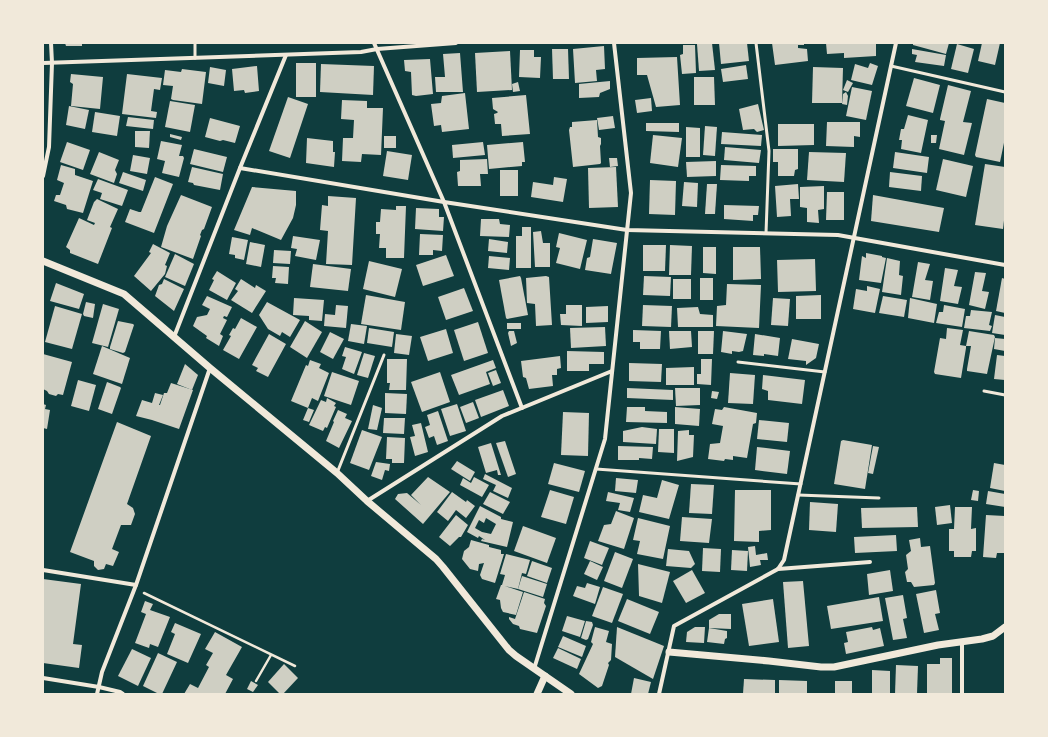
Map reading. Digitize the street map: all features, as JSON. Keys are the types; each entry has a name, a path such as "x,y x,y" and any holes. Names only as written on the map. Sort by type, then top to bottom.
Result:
{"street":[{"path":"43,176 49,147 52,63 51,43"},
{"path":"374,43 444,202 522,408"},
{"path":"43,63 361,52 377,49 456,43"},
{"path":"534,669 604,439 632,193 614,43"},
{"path":"778,570 784,560 896,43"},
{"path":"174,337 286,54"},
{"path":"240,168 444,202 627,230 838,235 1005,265"},
{"path":"43,261 124,294 436,559 509,650 571,694"},
{"path":"98,694 102,672 135,587 210,368"},
{"path":"367,500 502,416 612,372"},
{"path":"659,694 674,626 778,570 870,562"},
{"path":"43,570 135,587"},
{"path":"669,652 828,668 938,646 988,638 998,633 1005,627"},
{"path":"962,642 962,694"},
{"path":"537,694 545,676"},
{"path":"43,678 99,687 123,694"}],"lane":[{"path":"195,43 195,58"},
{"path":"756,43 769,152 766,233"},
{"path":"891,66 1005,92"},
{"path":"336,473 384,355"},
{"path":"738,362 824,372"},
{"path":"984,391 1005,395"},
{"path":"596,469 801,484"},
{"path":"798,495 880,498"}],"path":[{"path":"135,587 146,594 295,666"},
{"path":"256,681 271,655"}],"building":[{"path":"65,43 82,43 82,46 66,46"},
{"path":"712,43 715,70 699,71 697,44"},
{"path":"719,43 747,43 749,61 721,64"},
{"path":"772,43 804,43 804,45 798,45 798,48 807,49 808,61 775,65"},
{"path":"826,43 876,43 876,56 844,58 844,53 827,54"},
{"path":"913,43 949,43 946,54 913,45"},
{"path":"982,43 1000,43 995,65 978,61"},
{"path":"957,44 974,49 968,73 951,69"},
{"path":"683,45 695,45 696,73 682,74 680,55 683,54"},
{"path":"604,46 605,69 596,70 597,81 575,83 573,49"},
{"path":"552,49 568,49 569,79 553,79"},
{"path":"912,49 946,55 944,66 915,62 917,55 912,54"},
{"path":"520,50 534,50 534,57 541,57 540,78 519,77"},
{"path":"510,51 512,90 477,92 475,53"},
{"path":"460,53 463,92 436,92 435,77 445,77 443,54"},
{"path":"677,57 680,105 656,107 647,75 637,75 637,58"},
{"path":"430,59 433,94 412,95 411,72 405,71 404,60"},
{"path":"296,63 316,63 316,97 296,97"},
{"path":"870,63 878,66 872,85 851,80 855,64 868,68"},
{"path":"321,64 374,66 373,95 320,92"},
{"path":"746,65 748,79 723,82 721,69"},
{"path":"257,66 259,91 245,93 244,90 234,91 232,69"},
{"path":"210,67 226,70 224,86 208,83"},
{"path":"813,67 843,68 842,103 812,103"},
{"path":"182,69 206,72 202,104 173,100 171,99 173,86 163,85 165,70 181,72"},
{"path":"71,74 103,77 100,109 71,106 73,84 70,82"},
{"path":"127,74 162,78 160,90 154,89 151,111 157,112 156,118 122,114"},
{"path":"694,77 714,77 715,105 694,105"},
{"path":"914,78 940,85 933,113 906,106"},
{"path":"847,80 853,83 848,92 843,90"},
{"path":"610,81 610,89 600,93 599,97 579,98 579,84"},
{"path":"518,82 520,91 513,92 512,84"},
{"path":"948,85 971,91 963,122 972,123 964,155 939,149 945,121 940,119"},
{"path":"852,87 872,91 866,120 846,116"},
{"path":"846,92 848,96 847,105 842,104 843,94"},
{"path":"465,93 469,129 442,132 441,125 434,126 431,104 441,103 442,96"},
{"path":"526,95 530,134 502,136 501,124 495,124 494,114 498,112 493,109 492,98"},
{"path":"288,97 308,104 290,158 269,151"},
{"path":"651,98 652,111 637,113 635,100"},
{"path":"987,99 1005,103 1005,138 1000,162 976,157 975,155"},
{"path":"342,100 367,101 367,108 383,108 381,155 362,154 361,162 342,161 343,138 353,138 354,120 341,119"},
{"path":"170,101 195,105 190,132 165,127"},
{"path":"758,104 764,130 757,132 754,129 743,130 739,109"},
{"path":"69,106 89,110 85,129 66,125"},
{"path":"95,112 120,116 117,136 92,132"},
{"path":"908,115 928,120 921,153 901,149 902,140 899,140 901,129 904,129"},
{"path":"613,116 615,128 599,130 597,118"},
{"path":"128,117 154,120 153,129 126,126"},
{"path":"210,118 240,126 235,143 205,137"},
{"path":"597,120 598,137 601,138 601,163 573,167 569,130 570,127 572,127 572,122"},
{"path":"827,122 860,122 860,137 854,136 854,147 826,146"},
{"path":"646,123 679,123 679,132 646,131"},
{"path":"778,124 814,124 814,145 778,146"},
{"path":"705,126 717,127 715,156 703,155"},
{"path":"686,127 700,128 700,157 686,157"},
{"path":"135,131 150,131 149,148 135,147"},
{"path":"722,132 762,135 761,146 721,144"},
{"path":"170,134 182,137 181,140 170,137"},
{"path":"653,135 682,138 678,167 650,163"},
{"path":"931,135 937,135 936,143 931,143"},
{"path":"384,136 396,136 396,148 384,148"},
{"path":"307,138 333,141 333,152 335,152 334,167 306,163"},
{"path":"161,141 182,145 179,156 183,156 184,158 179,177 162,173 165,161 157,159"},
{"path":"67,142 90,150 83,170 60,162"},
{"path":"483,142 485,155 453,158 452,145"},
{"path":"523,142 525,162 522,162 522,166 489,169 487,145"},
{"path":"725,147 761,150 759,163 724,160"},
{"path":"194,149 227,157 223,172 190,164"},
{"path":"773,149 798,149 798,169 795,170 794,176 778,176 778,162 773,162"},
{"path":"387,151 412,155 408,180 383,176"},
{"path":"99,152 119,160 115,170 117,174 114,183 90,174"},
{"path":"809,152 846,153 844,182 807,180"},
{"path":"895,152 929,157 927,173 893,168"},
{"path":"133,155 150,158 147,174 130,171"},
{"path":"609,158 617,158 618,166 610,167"},
{"path":"487,159 488,174 480,174 481,186 458,186 457,172 460,171 460,160"},
{"path":"943,159 973,166 966,197 936,190"},
{"path":"716,161 716,176 687,177 686,162"},
{"path":"985,164 1005,167 1005,212 1003,229 975,225"},
{"path":"61,165 75,169 75,175 93,181 83,213 67,209 66,205 54,201 56,195 60,195 64,183 57,180"},
{"path":"721,165 756,166 756,176 749,176 749,181 720,180"},
{"path":"192,167 223,174 220,190 194,185 193,183 188,182"},
{"path":"616,167 618,207 589,208 588,168"},
{"path":"500,170 518,170 518,196 500,196"},
{"path":"123,172 146,180 143,191 119,183"},
{"path":"890,172 922,176 921,191 889,187"},
{"path":"155,177 173,184 154,233 125,222 130,209 141,212"},
{"path":"554,177 567,179 563,202 531,197 533,182 553,185"},
{"path":"98,179 128,190 122,206 100,199 102,193 93,190"},
{"path":"650,180 676,181 675,215 649,214"},
{"path":"684,182 698,183 697,207 682,206"},
{"path":"707,184 717,184 715,214 705,214"},
{"path":"798,184 799,199 790,199 791,216 777,217 775,186"},
{"path":"824,186 824,209 818,210 819,223 807,222 807,208 800,207 800,187"},
{"path":"252,187 296,191 296,205 293,218 281,240 252,228 250,235 234,230"},
{"path":"827,192 844,192 844,220 826,220"},
{"path":"181,195 212,207 204,229 200,235 201,236 193,259 161,247 167,226"},
{"path":"873,195 944,208 939,232 871,221"},
{"path":"328,196 356,198 352,265 326,264 328,231 320,230 322,205 328,206"},
{"path":"97,199 118,209 110,227 112,228 98,264 70,253 70,250 66,247 79,218 94,225 95,223 87,220 94,202"},
{"path":"724,205 759,206 758,215 753,215 753,221 724,219"},
{"path":"396,206 406,206 404,258 386,258 386,248 379,248 380,234 376,234 376,222 380,222 381,209 396,210"},
{"path":"416,208 439,209 439,217 444,217 443,231 415,229"},
{"path":"481,219 499,219 500,224 510,225 509,237 480,236"},
{"path":"522,227 531,227 531,268 516,268 516,236 522,236"},
{"path":"541,231 543,243 550,243 550,267 535,267 533,232"},
{"path":"559,233 587,240 580,269 556,263 560,248 556,247"},
{"path":"420,234 443,235 442,251 433,250 433,255 419,255"},
{"path":"293,236 320,240 316,260 295,256 297,249 291,248"},
{"path":"232,237 248,240 244,260 235,258 235,255 229,254"},
{"path":"489,239 508,242 507,253 488,251"},
{"path":"593,239 617,243 611,274 585,270 587,258 590,257"},
{"path":"250,242 265,245 261,267 246,264"},
{"path":"153,244 170,253 165,265 167,266 165,274 151,291 134,276 151,253 149,252"},
{"path":"643,245 666,245 665,271 643,271"},
{"path":"670,245 692,246 691,275 669,275"},
{"path":"703,247 716,247 716,274 703,273"},
{"path":"733,247 760,247 761,279 733,280"},
{"path":"274,250 291,251 290,264 273,263"},
{"path":"866,253 886,258 881,283 859,280 862,256 866,258"},
{"path":"175,254 194,264 185,286 165,277"},
{"path":"446,255 454,276 423,286 416,265"},
{"path":"489,256 510,258 509,270 488,268"},
{"path":"887,258 900,261 899,275 903,276 901,295 882,292"},
{"path":"815,259 816,291 778,292 777,260"},
{"path":"369,261 402,269 395,297 363,289"},
{"path":"918,262 930,264 925,280 933,281 930,300 912,297"},
{"path":"313,264 351,269 348,291 310,287"},
{"path":"273,266 289,267 288,284 275,283 276,278 272,278"},
{"path":"945,268 958,270 954,286 962,287 958,304 940,301"},
{"path":"217,271 236,283 227,300 209,290 214,280 212,279"},
{"path":"975,272 986,273 982,291 989,292 985,309 969,305"},
{"path":"520,276 528,315 507,319 499,280"},
{"path":"644,276 671,277 670,296 643,295"},
{"path":"549,277 552,325 536,326 535,304 527,303 526,278"},
{"path":"700,278 713,278 713,300 700,300"},
{"path":"1002,278 1005,279 1005,313 996,311"},
{"path":"164,279 184,289 174,311 155,296 159,285 162,284"},
{"path":"241,279 255,288 256,285 266,291 252,313 231,300 238,291 235,289"},
{"path":"673,279 691,279 691,299 673,299"},
{"path":"56,283 84,294 79,309 50,301"},
{"path":"727,284 761,285 759,328 716,326 717,306 726,305"},
{"path":"867,286 880,289 875,313 853,309 856,289 867,291"},
{"path":"464,288 473,311 446,320 438,297"},
{"path":"366,295 405,302 401,330 361,324"},
{"path":"821,295 821,319 796,319 796,296"},
{"path":"207,296 232,307 227,317 224,316 223,318 227,320 220,334 223,336 219,346 206,338 207,336 193,326 197,317 207,315 210,309 202,305"},
{"path":"883,296 907,300 904,317 879,313"},
{"path":"294,298 324,300 322,321 309,320 309,316 293,315"},
{"path":"773,298 790,299 788,326 771,325"},
{"path":"910,298 937,304 934,323 908,318"},
{"path":"86,302 95,304 93,318 84,316 83,314"},
{"path":"267,302 300,320 290,337 282,332 280,336 268,329 259,315"},
{"path":"103,304 119,309 108,347 92,343"},
{"path":"336,305 348,306 346,328 324,326 325,314 335,315"},
{"path":"566,305 582,305 582,326 561,325 560,314 566,314"},
{"path":"643,305 672,306 671,327 642,326"},
{"path":"944,305 965,309 962,327 936,323 939,312 943,312"},
{"path":"55,306 82,314 72,349 45,342"},
{"path":"608,306 608,322 586,323 586,307"},
{"path":"698,307 700,314 713,315 713,327 678,327 677,308"},
{"path":"971,310 992,312 989,325 992,326 990,331 964,328 966,316 970,316"},
{"path":"995,315 1005,317 1005,335 992,333"},
{"path":"241,318 257,327 239,359 223,350 231,336 229,335 233,328 235,329"},
{"path":"118,321 134,325 125,352 123,353 110,349"},
{"path":"305,321 322,332 307,358 290,347"},
{"path":"478,322 488,353 464,361 454,330"},
{"path":"507,323 521,323 521,329 507,329"},
{"path":"351,324 367,326 364,344 348,341"},
{"path":"605,327 606,346 571,348 570,328"},
{"path":"369,328 394,332 392,347 367,343"},
{"path":"947,328 963,330 960,345 966,346 966,348 961,378 935,374 934,372 940,338 946,339"},
{"path":"446,329 453,353 428,361 420,337"},
{"path":"633,330 661,331 660,349 640,349 640,342 633,342"},
{"path":"509,331 514,331 517,343 511,346 508,333"},
{"path":"669,331 691,331 692,347 670,349"},
{"path":"698,331 714,331 713,354 698,354"},
{"path":"723,331 747,334 743,351 732,351 732,354 721,352"},
{"path":"969,331 994,335 995,337 987,374 967,371 971,346 966,346"},
{"path":"330,332 344,339 333,359 320,352"},
{"path":"269,334 286,344 268,377 256,371 258,368 252,365"},
{"path":"396,334 412,336 409,355 394,353"},
{"path":"755,334 780,338 778,356 764,354 764,356 753,355"},
{"path":"995,338 1005,339 1005,351 994,349"},
{"path":"792,339 819,344 816,358 806,365 806,361 788,359"},
{"path":"102,346 130,358 122,384 93,374"},
{"path":"345,347 362,352 354,374 342,369 346,357 342,356"},
{"path":"567,351 604,352 604,364 589,364 589,371 567,371"},
{"path":"364,353 375,356 368,378 357,375"},
{"path":"43,354 72,362 63,395 58,394 56,396 49,394 43,389"},
{"path":"997,355 1005,356 1005,380 994,379"},
{"path":"560,356 561,368 557,369 557,375 552,375 553,386 529,389 526,378 523,377 521,361"},
{"path":"387,359 407,359 406,390 389,390 390,383 387,383"},
{"path":"701,359 712,359 711,385 697,384 697,374 701,374"},
{"path":"310,360 321,364 319,368 329,373 318,401 312,398 308,408 291,401 306,365 308,366"},
{"path":"493,360 496,368 486,372 490,384 459,395 451,375"},
{"path":"629,363 662,364 661,382 629,381"},
{"path":"185,364 198,375 192,390 177,384"},
{"path":"694,367 694,385 666,385 666,368"},
{"path":"496,370 501,383 493,386 488,373"},
{"path":"332,372 359,381 351,405 324,396"},
{"path":"440,372 450,402 422,412 411,382"},
{"path":"730,373 755,375 753,404 728,403"},
{"path":"763,375 805,380 802,404 768,400 768,391 762,389"},
{"path":"78,380 96,385 89,411 71,406"},
{"path":"107,382 121,388 112,414 98,409"},
{"path":"171,383 193,390 179,429 136,416 142,400 152,403 155,393 163,395 160,405 164,393 167,393"},
{"path":"627,388 673,390 673,400 627,398"},
{"path":"675,388 700,388 700,405 676,406"},
{"path":"503,390 509,406 481,417 475,400"},
{"path":"712,391 719,392 717,399 711,398"},
{"path":"385,393 407,394 406,414 385,413"},
{"path":"327,398 336,403 334,406 336,407 327,428 325,427 323,431 309,425 321,400 326,402"},
{"path":"473,402 479,418 466,423 460,407"},
{"path":"43,404 46,405 45,409 50,410 47,429 43,428"},
{"path":"457,404 466,431 450,436 441,409"},
{"path":"373,405 382,408 377,430 368,429"},
{"path":"627,407 645,407 645,411 667,412 667,423 626,422"},
{"path":"675,407 700,409 699,426 675,424"},
{"path":"724,407 757,413 756,423 753,424 747,458 733,456 733,460 725,459 724,461 708,459 710,444 720,443 723,426 712,424 715,409 722,410"},
{"path":"308,408 314,410 309,422 303,420"},
{"path":"338,410 347,414 345,418 352,421 339,448 326,441"},
{"path":"438,411 448,441 437,445 434,436 429,438 425,427 430,425 427,415"},
{"path":"563,412 589,413 588,456 561,455"},
{"path":"384,418 405,418 404,434 383,433"},
{"path":"759,420 789,423 787,442 757,439"},
{"path":"117,422 151,436 127,504 133,508 135,514 131,525 121,525 112,549 119,552 113,566 106,564 104,569 98,570 94,566 94,561 70,552"},
{"path":"421,423 428,452 415,456 410,437 415,436 412,425"},
{"path":"642,427 657,429 656,444 623,442 623,431"},
{"path":"659,429 674,429 674,453 658,452"},
{"path":"362,430 382,437 369,470 350,463"},
{"path":"689,430 689,435 694,435 693,457 677,461 678,431"},
{"path":"387,437 405,438 404,463 392,463 392,459 386,459"},
{"path":"843,440 872,445 865,489 834,484 841,441"},
{"path":"505,441 516,474 508,477 496,443"},
{"path":"491,443 501,475 498,475 497,470 486,473 478,447"},
{"path":"618,446 653,447 652,459 639,458 639,460 618,460"},
{"path":"873,446 879,447 873,474 868,473"},
{"path":"757,447 790,451 787,474 755,470"},
{"path":"457,461 475,472 470,481 451,469"},
{"path":"376,462 390,464 389,471 385,470 382,480 371,476"},
{"path":"554,463 585,471 579,492 548,484"},
{"path":"994,463 1005,465 1005,491 990,488"},
{"path":"485,474 512,488 508,498 493,491 496,485 483,479"},
{"path":"428,477 450,492 423,524 395,499 398,494 407,493 421,505 411,495"},
{"path":"474,477 489,485 482,497 460,485 463,478 471,483"},
{"path":"616,478 638,480 636,493 615,491"},
{"path":"662,480 679,485 669,519 639,512 643,495 657,498"},
{"path":"691,484 714,485 712,514 689,513"},
{"path":"550,490 574,497 566,524 541,517"},
{"path":"735,490 771,490 771,530 759,531 759,542 734,541"},
{"path":"973,490 979,491 978,501 971,500"},
{"path":"988,491 1005,494 1005,507 986,504"},
{"path":"452,492 466,502 467,500 475,506 466,518 456,510 448,521 437,512"},
{"path":"490,492 510,502 503,514 483,504"},
{"path":"608,492 634,498 630,512 618,510 620,503 606,501"},
{"path":"810,502 838,504 836,532 809,530"},
{"path":"950,505 952,523 937,525 935,507"},
{"path":"480,506 501,517 501,519 513,522 507,547 481,541 482,539 485,540 479,536 478,538 467,532","holes":["486,518 496,524 491,534 482,532 475,528 479,520 484,523"]},
{"path":"917,507 918,527 862,528 861,508"},
{"path":"955,507 972,507 971,529 976,528 976,551 972,551 971,557 954,557 954,551 949,551 949,529 954,529"},
{"path":"616,511 634,518 624,549 598,541 604,525 611,524"},
{"path":"456,515 468,525 461,537 459,537 450,546 439,537"},
{"path":"986,515 1005,516 1005,553 997,553 996,558 983,557"},
{"path":"682,517 712,519 709,543 680,541"},
{"path":"638,518 670,526 663,559 637,554 640,541 633,540"},
{"path":"523,526 556,538 547,563 514,551"},
{"path":"896,535 897,551 855,553 854,537"},
{"path":"920,538 921,547 930,546 935,583 934,585 914,587 911,582 907,582 905,572 908,569 906,555 911,551 909,540"},
{"path":"471,540 501,550 501,554 504,554 495,583 482,579 480,575 484,563 479,564 478,571 470,569 462,559 464,551 469,547"},
{"path":"590,541 609,548 602,565 584,558"},
{"path":"755,546 756,555 767,553 768,560 760,560 761,565 750,567 748,547"},
{"path":"703,548 721,549 720,572 702,571"},
{"path":"668,549 689,551 695,564 691,568 666,566"},
{"path":"732,550 748,551 747,571 731,570"},
{"path":"615,552 633,559 622,588 604,581"},
{"path":"506,554 530,560 526,574 522,573 518,589 505,586 523,592 516,615 503,612 500,600 496,599 505,575 500,574"},
{"path":"532,561 552,568 547,583 527,576"},
{"path":"590,561 603,567 597,580 584,574"},
{"path":"638,564 670,572 662,603 639,596"},
{"path":"692,570 705,593 686,603 673,581"},
{"path":"890,570 893,591 869,595 867,574"},
{"path":"522,576 547,584 543,597 518,589"},
{"path":"43,579 81,584 73,644 82,645 79,668 43,663"},
{"path":"803,581 809,646 788,648 783,582"},
{"path":"587,583 600,587 595,604 573,596 577,586 585,588"},
{"path":"603,587 623,594 612,623 592,616"},
{"path":"936,590 940,613 935,614 939,630 924,633 916,594"},
{"path":"524,592 545,599 544,603 546,606 537,633 520,629 519,626 513,624 509,619 509,617 515,619"},
{"path":"903,595 907,618 903,619 907,638 893,640 885,598"},
{"path":"879,597 883,621 831,629 827,606"},
{"path":"627,599 659,612 650,634 618,621"},
{"path":"773,599 779,642 749,646 742,604"},
{"path":"145,601 153,604 150,610 170,617 158,647 150,644 149,648 135,643 146,614 141,612"},
{"path":"719,614 731,614 731,629 709,628 709,620"},
{"path":"567,616 585,621 580,637 562,631"},
{"path":"586,621 592,622 593,625 588,639 586,640 581,638"},
{"path":"175,623 201,634 188,663 167,654 175,634 171,632"},
{"path":"595,627 609,631 606,642 612,644 611,660 608,663 609,665 602,686 598,688 579,674 593,644 591,642"},
{"path":"617,627 664,646 653,679 615,657"},
{"path":"695,627 705,627 704,643 686,642 687,632"},
{"path":"872,627 873,630 880,628 884,646 846,654 844,643 848,642 846,632"},
{"path":"709,628 727,631 727,638 725,639 724,644 707,642"},
{"path":"215,632 242,647 226,675 233,679 225,694 184,694 190,684 198,688 209,667 206,665 213,653 205,649"},
{"path":"563,636 586,646 582,657 558,647"},
{"path":"558,648 581,659 577,669 553,658"},
{"path":"132,649 151,658 138,686 118,676"},
{"path":"158,653 177,662 162,694 143,686"},
{"path":"940,658 952,658 952,694 927,694 927,664 940,664"},
{"path":"284,664 298,678 283,694 280,694 268,682"},
{"path":"896,665 918,666 917,694 895,694"},
{"path":"872,670 890,671 890,694 872,694"},
{"path":"634,678 651,682 648,694 631,694"},
{"path":"744,679 775,680 775,694 743,694"},
{"path":"779,680 807,681 807,694 779,694"},
{"path":"251,681 258,685 253,692 247,689"},
{"path":"835,681 852,681 852,694 835,694"}]}
